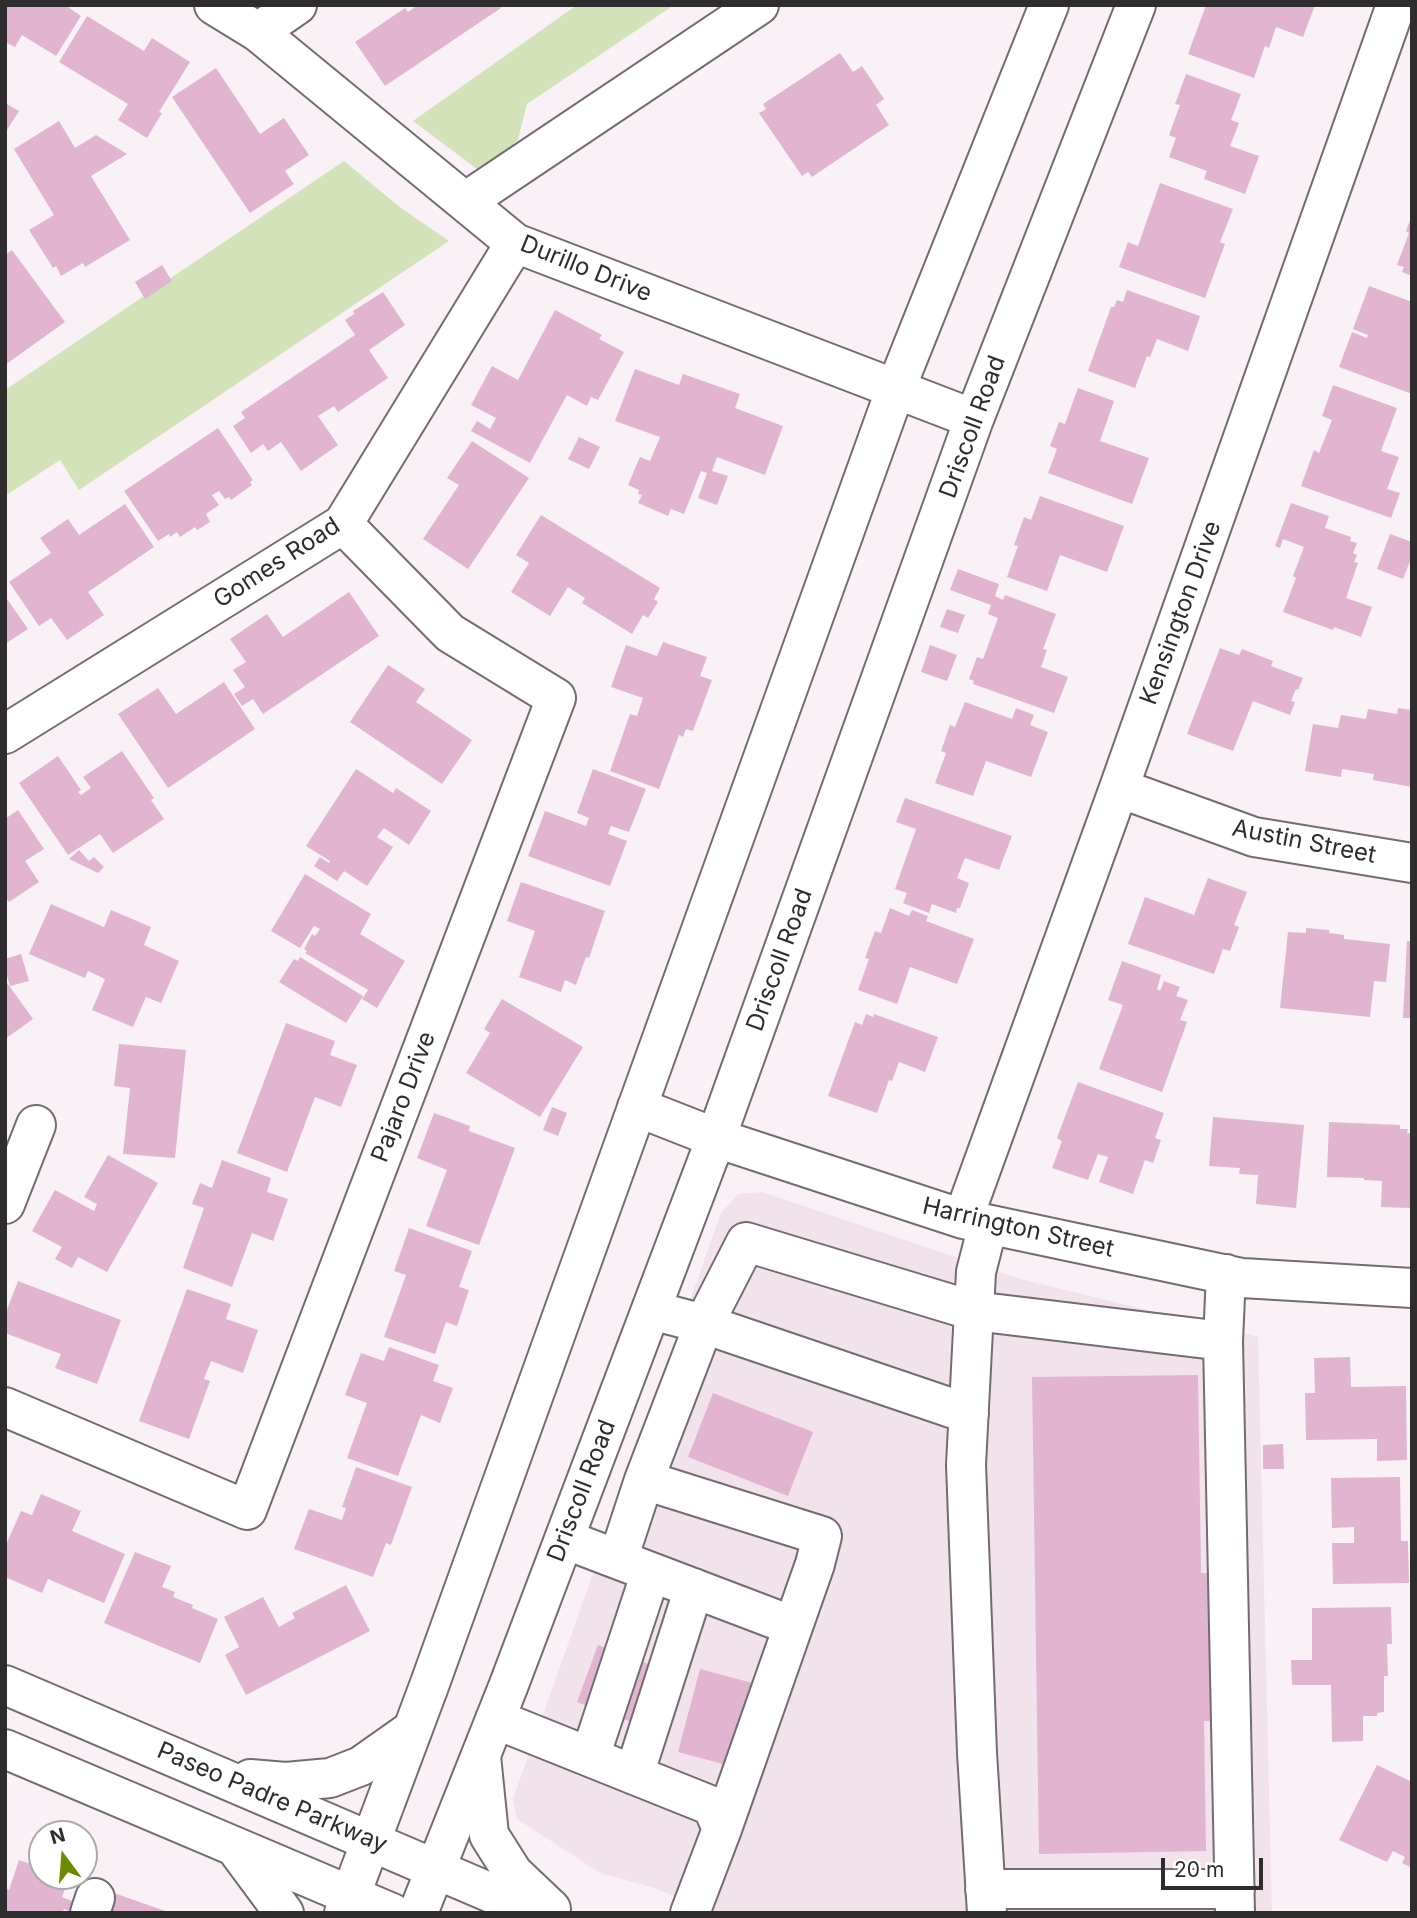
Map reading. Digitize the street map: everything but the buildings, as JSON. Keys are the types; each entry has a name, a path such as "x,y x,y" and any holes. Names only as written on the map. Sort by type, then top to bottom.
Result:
{"street":[{"name":"Durillo Drive","path":"214,5 258,32 515,243 974,419"},
{"path":"258,32 297,5"},
{"path":"465,202 759,5"},
{"path":"347,1904 896,388 1049,5"},
{"name":"Driscoll Road","path":"418,1913 481,1756 716,1138 974,419 1136,5"},
{"name":"Kensington Drive","path":"986,1901 977,1753 966,1465 976,1272 975,1222 1119,788 1396,5"},
{"name":"Gomes Road","path":"5,734 343,524 515,243"},
{"name":"Pajaro Drive","path":"5,1407 247,1510 556,698 450,633 343,524"},
{"name":"Austin Street","path":"1119,788 1254,837 1412,863"},
{"name":"Harrington Street","path":"637,1107 716,1138 975,1222 1241,1278 1412,1288"},
{"path":"5,1204 36,1125"},
{"path":"602,1762 654,1573 644,1480 704,1324 746,1242 974,1311 1223,1341"},
{"path":"986,1901 1235,1901 1223,1341 1226,1274"},
{"path":"650,1310 704,1324 969,1414"},
{"path":"644,1480 821,1536 815,1564 690,1913"},
{"path":"564,1539 793,1626"},
{"path":"602,1762 654,1573"},
{"name":"Paseo Padre Parkway","path":"5,1685 538,1913"},
{"path":"495,1719 712,1806 722,1829"},
{"path":"224,1777 286,1782 330,1778 361,1766 412,1730"},
{"path":"5,1749 234,1846 347,1904 391,1913"},
{"path":"481,1756 489,1835 513,1873 555,1913"},
{"path":"234,1846 284,1913"}],"shaded area":[{"path":"762,1192 1024,1280 1258,1337 1272,1913 707,1913 658,1889 600,1873 517,1819 513,1799 721,1213 738,1194"}],"green space":[{"path":"577,5 674,5 527,104 518,139 510,148 477,169 413,121"},
{"path":"344,161 401,208 449,241 79,490 60,460 5,496 5,390"}]}
